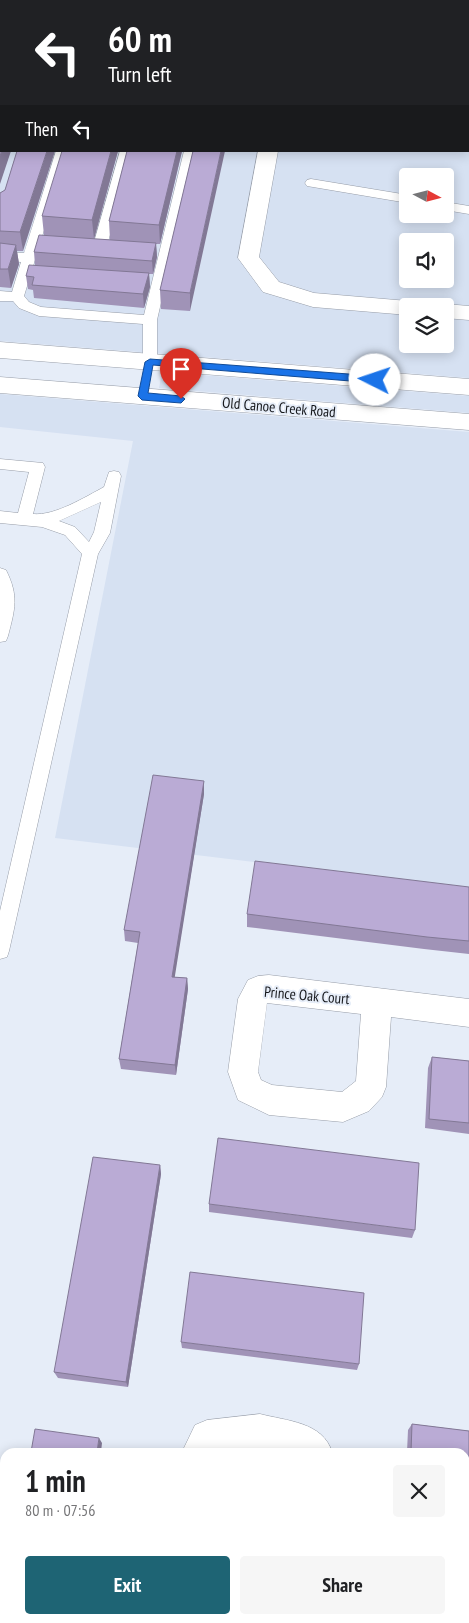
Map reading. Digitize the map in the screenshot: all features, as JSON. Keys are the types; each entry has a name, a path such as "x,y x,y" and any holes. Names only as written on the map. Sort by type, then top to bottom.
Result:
{"main road":[{"path":"268,152 248,258 271,287 313,300 399,307"},
{"path":"454,312 469,313"},
{"path":"0,350 469,387"},
{"path":"142,396 150,362"},
{"name":"Old Canoe Creek Road","path":"0,385 469,422"},
{"name":"Prince Oak Court","path":"377,1002 371,1087 358,1100 343,1107 269,1100 249,1090 242,1072 253,999 258,990 269,988 469,1013"},
{"path":"201,1448 207,1437 260,1431 306,1443 312,1448"}],"lane":[{"path":"17,297 39,241 62,152"},
{"path":"100,246 126,152"},
{"path":"150,362 146,317 190,152"},
{"path":"311,184 399,198"},
{"path":"454,208 469,210"},
{"path":"0,256 30,267"},
{"path":"0,296 17,297 24,305 39,310 146,317"},
{"path":"0,464 38,467 24,519"},
{"path":"0,951 90,553 102,533 113,483 78,507 43,521"},
{"path":"0,517 43,521 70,531 90,553"},
{"path":"0,574 7,586 9,604 0,636"}],"shaded area":[{"path":"0,152 469,152 469,378 0,341"},
{"path":"162,372 469,396 469,413 159,388"},
{"path":"0,394 469,432 469,888 55,838 133,441 0,427"}],"building":[{"path":"17,152 47,152 20,232 0,231 0,193 5,190"},
{"path":"62,152 111,152 92,220 42,216"},
{"path":"127,152 177,152 159,225 109,221"},
{"path":"193,152 221,152 190,293 160,290"},
{"path":"39,235 156,243 152,261 34,252"},
{"path":"0,243 16,245 8,269 0,269"},
{"path":"29,265 149,273 143,294 32,285 34,277 26,276"},
{"path":"153,775 204,781 172,977 187,978 175,1065 119,1059 140,932 124,930"},
{"path":"255,861 469,887 469,941 247,914"},
{"path":"432,1057 469,1061 469,1123 429,1119"},
{"path":"218,1138 419,1163 415,1230 209,1204"},
{"path":"93,1157 160,1165 126,1382 54,1372"},
{"path":"190,1272 364,1293 359,1364 181,1342"},
{"path":"412,1424 469,1431 469,1448 411,1448"},
{"path":"35,1429 99,1438 98,1448 32,1448"}],"route":[{"path":"181,399 142,396 150,362 375,380"}]}
